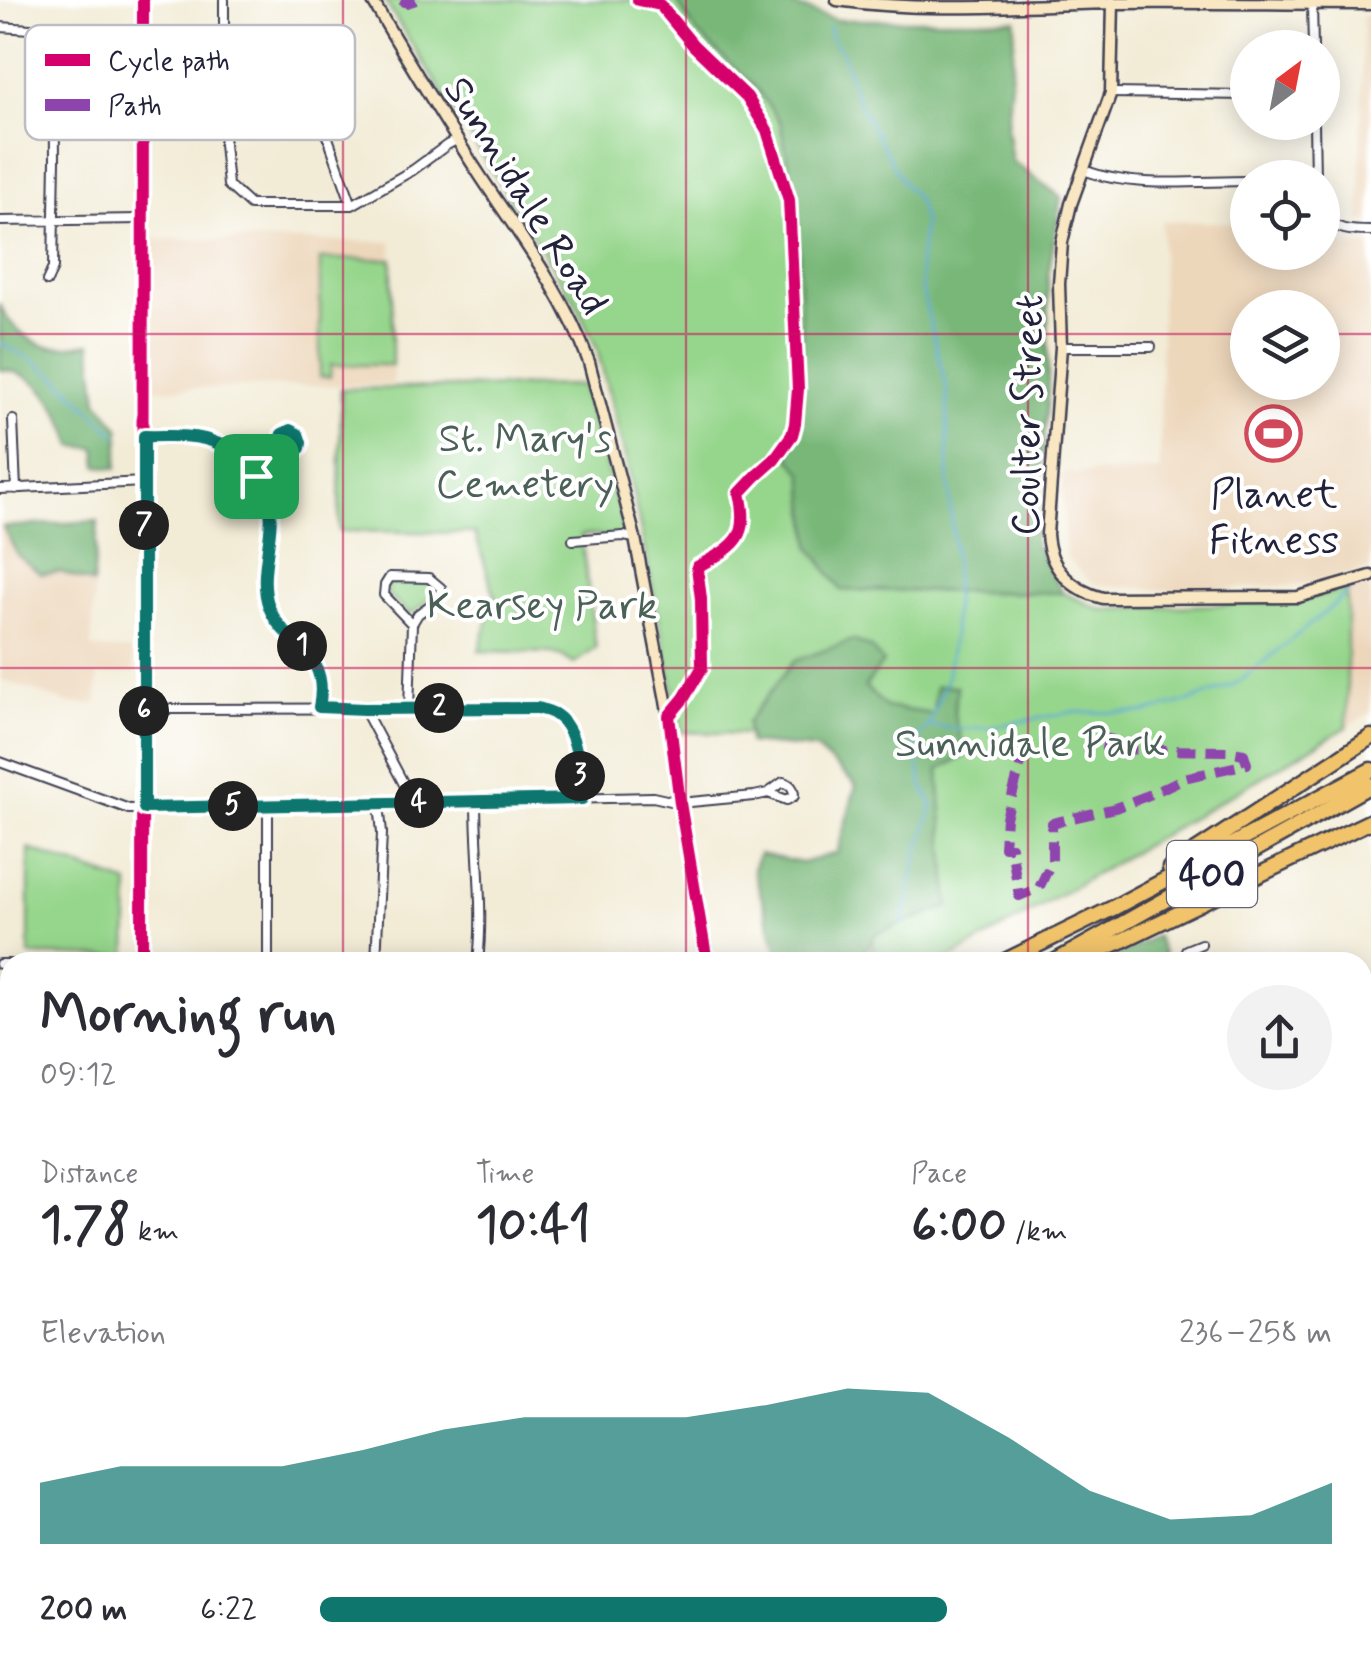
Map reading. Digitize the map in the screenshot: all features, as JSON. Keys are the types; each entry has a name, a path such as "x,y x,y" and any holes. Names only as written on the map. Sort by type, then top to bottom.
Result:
{"highway":[{"path":"1114,908 1146,882 1371,738"},
{"name":"400","path":"1024,952 1371,770"},
{"name":"400","path":"1072,952 1371,785"},
{"path":"1095,952 1371,821"}],"street":[{"path":"143,0 143,25"},
{"name":"Sunnidale Road","path":"372,0 456,140 558,295 589,362 635,538 669,716 705,952"},
{"path":"837,0 948,6 1112,2 1371,4"},
{"name":"Coulter Street","path":"1112,2 1110,93 1062,242 1061,347 1046,534 1055,566 1071,584 1103,598 1298,597 1371,576"},
{"path":"1312,4 1313,30"},
{"path":"0,27 25,29"},
{"path":"1110,93 1230,96"},
{"path":"47,281 53,268 54,140"},
{"path":"142,140 142,952"},
{"path":"224,140 228,185 250,205 352,205 456,140"},
{"path":"328,140 352,205"},
{"path":"1084,170 1124,181 1230,181"},
{"path":"0,221 141,219"},
{"path":"1340,228 1371,232"},
{"path":"1061,347 1150,347"},
{"path":"13,420 16,489"},
{"path":"144,436 198,437 214,442 229,450 256,476 268,497 270,516 267,602 276,622 318,668 322,696 319,707"},
{"path":"256,476 280,452"},
{"path":"0,489 144,482"},
{"path":"574,540 635,538"},
{"path":"409,708 412,624 418,614 439,599 440,588 429,578 390,577 384,595 412,624"},
{"path":"144,704 169,708 537,708 553,712 572,736 582,799"},
{"path":"364,709 407,790 410,803"},
{"path":"0,762 129,809 653,798 680,802 768,793"},
{"path":"476,801 478,952"},
{"path":"268,804 268,952"},
{"path":"376,952 382,833 379,804"},
{"path":"1186,952 1201,944"}],"shaded area":[{"path":"1363,16 1371,16 1371,222 1360,222"},
{"path":"1162,221 1230,223 1230,270 1340,270 1340,242 1348,246 1371,245 1371,569 1300,585 1179,591 1093,584 1066,557 1062,474 1160,471"},
{"path":"149,239 392,242 393,384 150,389"},
{"path":"98,521 91,648 132,651 134,673 98,675 96,704 71,704 0,679 0,528"},
{"path":"1371,586 1371,712 1347,727 1347,589"}],"green space":[{"name":"Sunnidale Park","path":"384,0 676,0 697,33 756,88 780,122 797,208 803,381 790,458 803,473 811,547 841,590 1063,593 1103,610 1299,601 1347,589 1347,727 962,952 872,952 881,738 682,732 627,464 597,349 569,293"},
{"path":"676,0 779,0 836,20 1016,20 1007,127 1012,161 1061,197 1048,277 1048,396 1034,543 1063,593 841,590 811,547 803,473 790,458 803,381 797,208 780,122 756,88 697,33"},
{"path":"320,259 392,259 392,365 331,365 330,377 320,377"},
{"path":"0,303 15,327 40,344 59,347 91,343 98,401 120,429 117,468 98,466 96,448 73,446 56,407 38,386 14,372 0,370"},
{"name":"St. Mary's Cemetery","path":"581,385 627,536 581,535 596,648 574,664 551,653 479,651 495,596 475,533 339,531 341,389"},
{"path":"98,521 93,584 61,572 41,574 18,556 3,527"},
{"path":"429,582 436,589 434,596 409,614 387,595 391,583"},
{"path":"853,640 871,648 883,662 865,687 886,707 933,714 936,686 957,686 954,715 966,755 939,770 949,907 875,934 865,952 778,952 753,869 759,854 802,863 837,853 856,785 816,749 749,743 747,722 794,661"},
{"path":"29,849 129,884 127,952 29,952"},
{"path":"1156,936 1163,952 1125,952"}],"waterway":[{"path":"829,26 860,106 902,181 918,201 924,222 919,263 922,290 947,390 955,562 953,638 946,680 928,726 914,743 923,788 933,805 902,924"},
{"path":"0,343 57,377 116,435"},
{"path":"930,726 992,727 1072,712 1143,713 1190,701 1243,679 1352,587"}],"marked path":[{"path":"401,0 416,0"},
{"path":"1030,753 1023,756 1006,818 1004,847 1011,847 1019,896 1039,888 1052,861 1052,823 1115,808 1184,778 1247,764 1244,754 1227,751 1106,749 1109,734"}],"cycle path":[{"path":"143,0 143,25"},
{"path":"638,0 660,5 693,45 747,97 767,130 789,200 798,389 795,424 774,460 740,493 743,521 736,540 697,567 702,668 669,716 705,952"},
{"path":"142,140 142,952"}],"place":[{"name":"Planet Fitness","path":"1274,434"}],"route":[{"path":"256,476 268,497 270,516 267,602 276,622 318,668 322,696 319,707 537,708 553,712 572,736 582,799 144,808 144,436 198,437 214,442 229,450 256,476 280,452 296,452 301,443 298,434 290,430 282,434 280,452 274,458 256,476"}],"park label":[{"name":"Kearsey Park","path":"542,604"}]}
